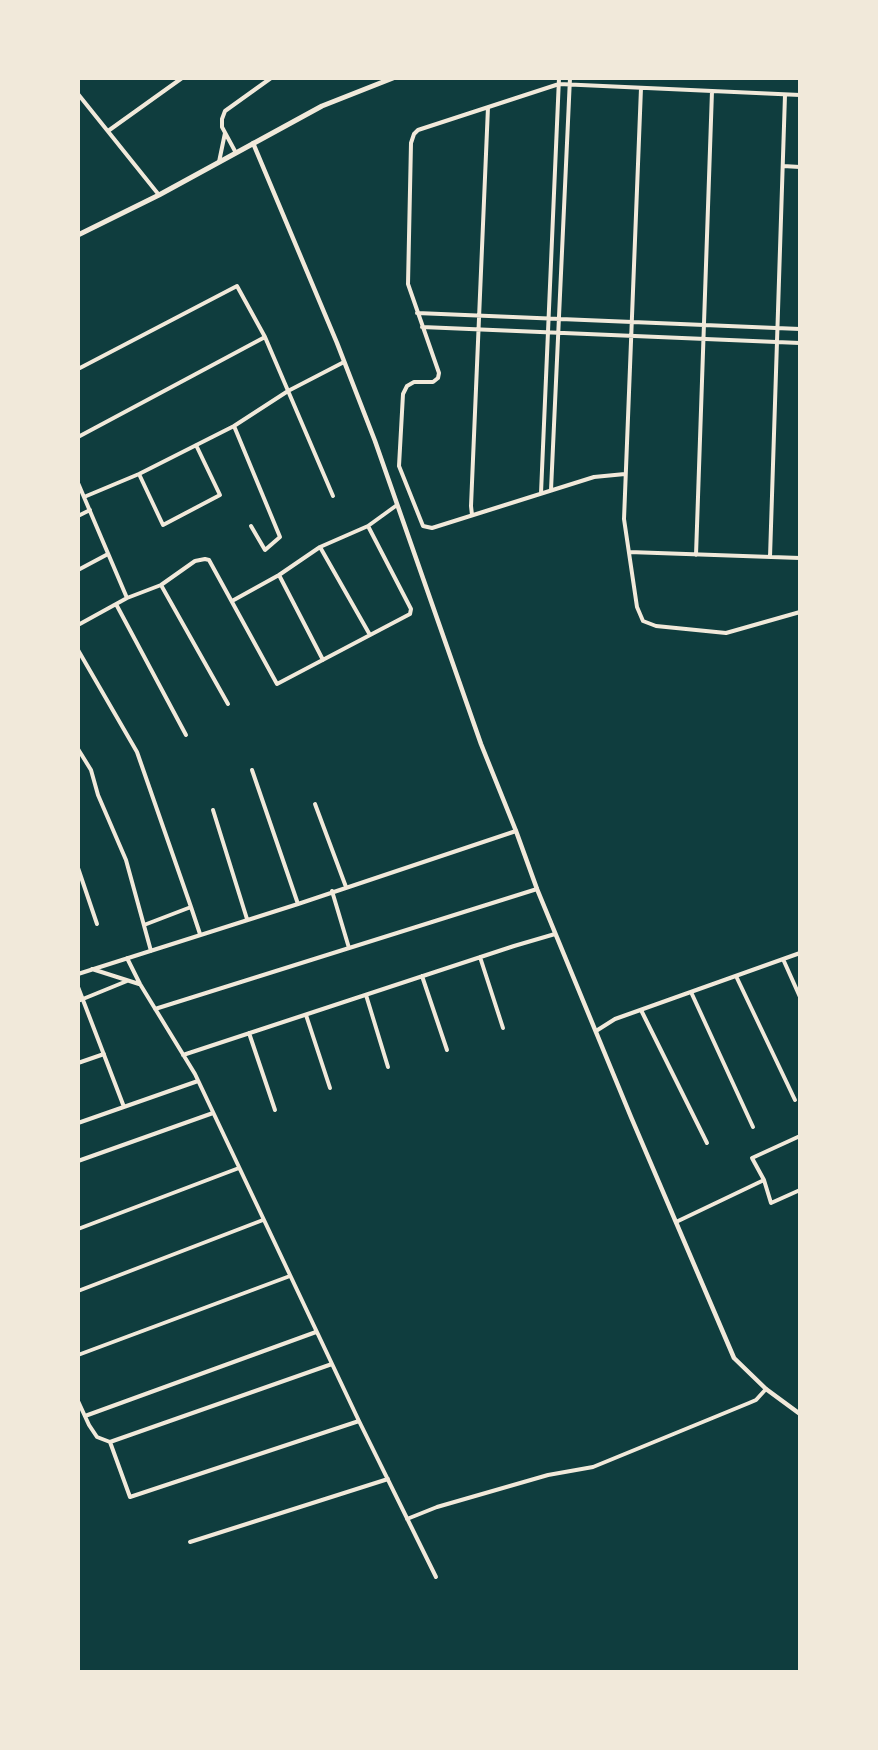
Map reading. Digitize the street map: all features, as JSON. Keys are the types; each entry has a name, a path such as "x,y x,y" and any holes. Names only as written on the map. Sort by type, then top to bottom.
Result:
{"main road":[{"path":"78,235 159,195 322,106 393,78"}],"street":[{"path":"108,131 182,78"},
{"path":"236,153 225,132 222,119 225,111 271,78"},
{"path":"541,493 559,78"},
{"path":"551,490 570,78"},
{"path":"625,474 594,477 432,528 423,526 399,466 403,394 407,386 414,382 433,382 438,378 439,373 417,313 406,273 411,143 414,134 418,130 559,84 800,95"},
{"path":"641,88 624,519 637,607 644,621 656,626 726,633 800,612"},
{"path":"696,555 712,91"},
{"path":"78,94 159,195"},
{"path":"770,557 785,95"},
{"path":"472,515 478,315 488,107"},
{"path":"219,162 225,132"},
{"path":"253,143 375,441 481,744 537,889 734,1358 766,1389 800,1414"},
{"path":"783,166 800,167"},
{"path":"78,369 237,286 265,337 333,496"},
{"path":"417,313 800,329"},
{"path":"422,327 800,343"},
{"path":"78,437 265,337"},
{"path":"84,497 139,474 234,426 288,391 344,362"},
{"path":"234,426 280,537 265,550 251,526"},
{"path":"139,474 163,525 220,495 196,445"},
{"path":"78,483 127,598"},
{"path":"232,601 279,575 320,547 368,526 397,505"},
{"path":"78,516 90,510"},
{"path":"78,625 127,598 161,585 195,561 209,560 277,684 410,614 411,609 368,526"},
{"path":"320,547 370,635"},
{"path":"629,552 800,558"},
{"path":"78,570 108,554"},
{"path":"279,575 323,660"},
{"path":"161,585 228,704"},
{"path":"116,604 186,735"},
{"path":"78,651 137,752 200,934"},
{"path":"78,749 91,770 98,795 126,860 151,951"},
{"path":"252,770 298,904"},
{"path":"315,804 346,887"},
{"path":"213,810 247,919"},
{"path":"78,974 516,831"},
{"path":"78,868 97,924"},
{"path":"155,1009 537,889"},
{"path":"332,891 349,948"},
{"path":"144,925 191,907"},
{"path":"183,1055 555,934"},
{"path":"596,1031 615,1019 800,953"},
{"path":"480,957 503,1028"},
{"path":"127,958 198,1081 316,1332 436,1577"},
{"path":"783,959 800,997"},
{"path":"92,969 140,984"},
{"path":"422,976 447,1050"},
{"path":"736,976 795,1100"},
{"path":"81,1000 127,981"},
{"path":"78,987 81,1000 124,1107"},
{"path":"691,992 753,1127"},
{"path":"366,995 388,1068"},
{"path":"641,1010 706,1143"},
{"path":"306,1014 330,1088"},
{"path":"249,1033 275,1110"},
{"path":"78,1063 104,1054"},
{"path":"78,1122 198,1081"},
{"path":"78,1161 213,1113"},
{"path":"800,1136 752,1158 764,1180 771,1203 800,1190"},
{"path":"78,1229 239,1168"},
{"path":"676,1222 764,1180"},
{"path":"78,1290 263,1220"},
{"path":"78,1355 290,1276"},
{"path":"85,1416 316,1332"},
{"path":"78,1401 97,1437 110,1442 332,1364"},
{"path":"407,1519 436,1508 548,1475 593,1467 749,1404 766,1389"},
{"path":"110,1442 130,1497 359,1421"},
{"path":"190,1542 388,1479"}]}
